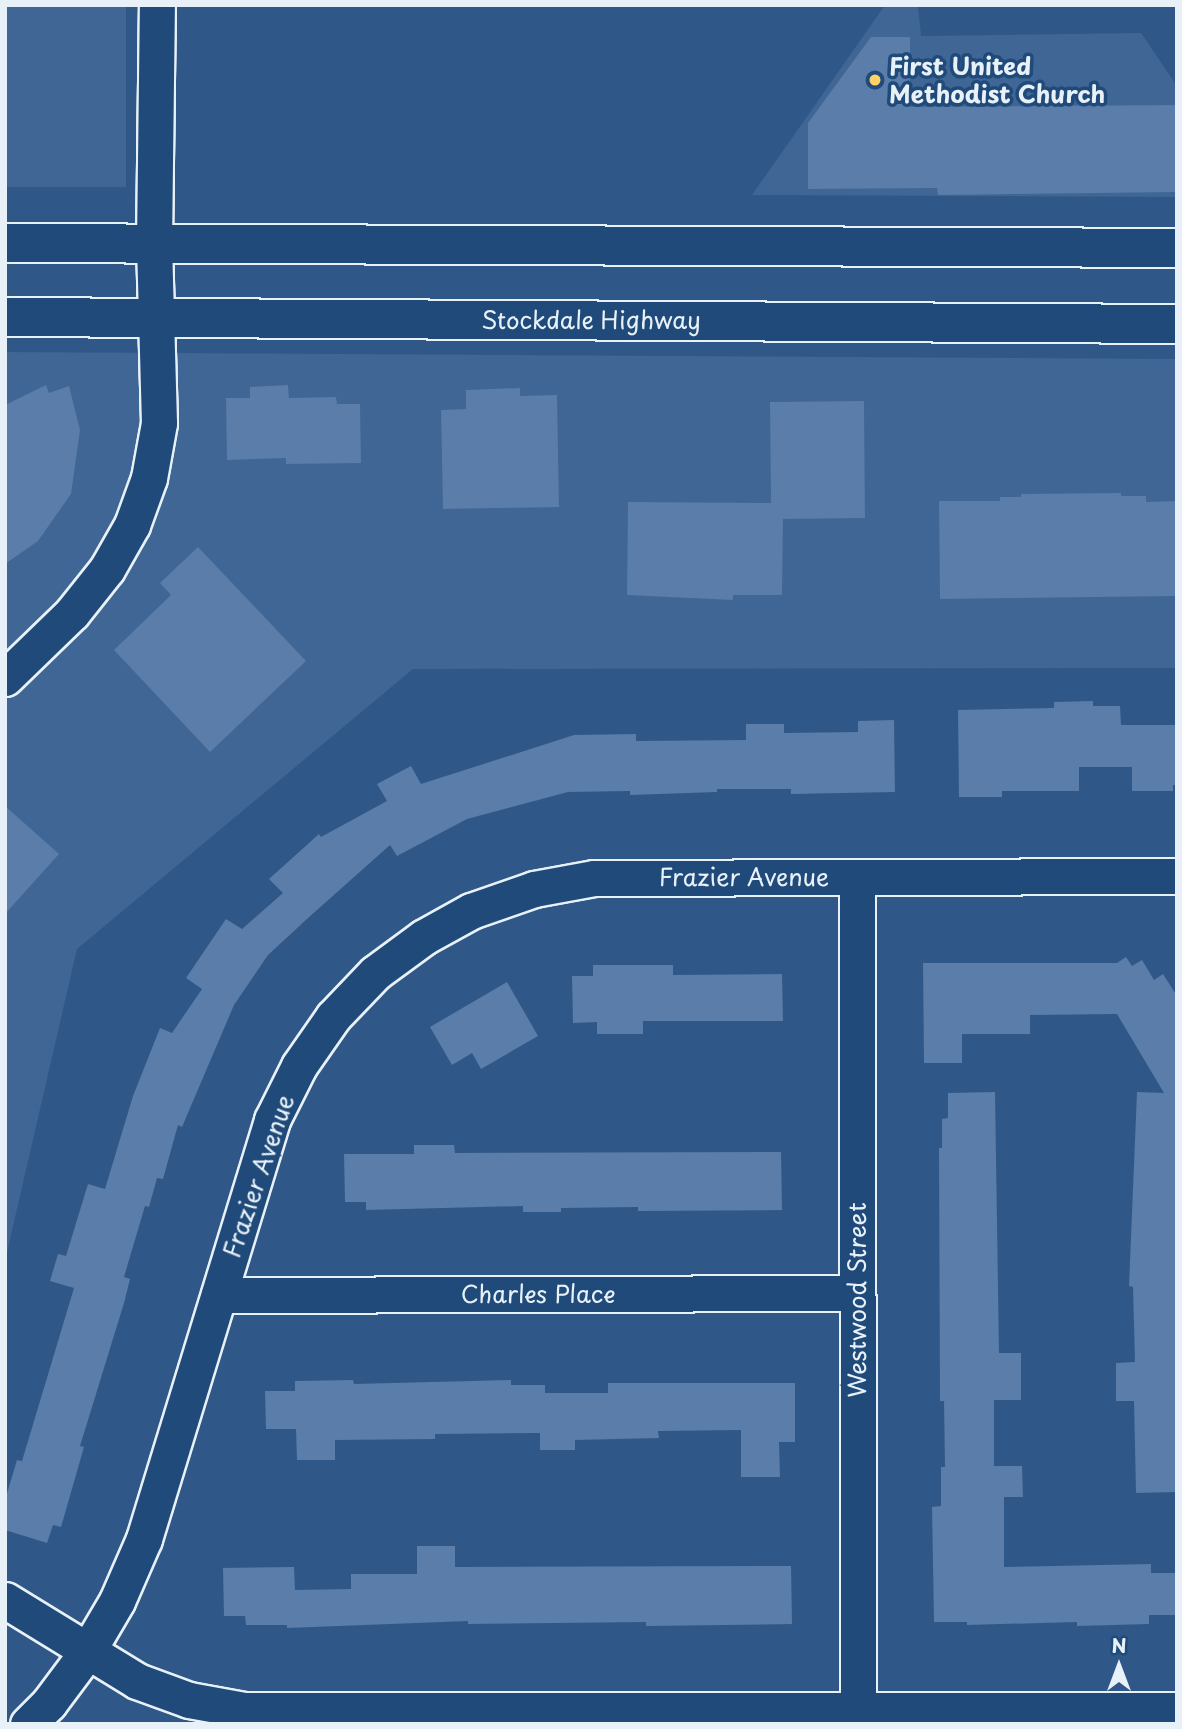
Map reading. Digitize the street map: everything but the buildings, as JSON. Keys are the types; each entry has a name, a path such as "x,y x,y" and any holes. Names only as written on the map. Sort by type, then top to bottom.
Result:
{"main road":[{"path":"5,243 154,261 1177,248"},
{"name":"Stockdale Highway","path":"5,317 1177,324"}],"street":[{"path":"5,678 72,613 107,569 132,525 149,478 159,423 154,261 157,5"},
{"name":"Frazier Avenue","path":"28,1724 49,1703 87,1652 117,1601 144,1539 272,1120 299,1066 333,1017 359,990 376,973 424,937 471,911 534,889 594,878 1177,876"},
{"name":"Westwood Street","path":"857,877 858,1717"},
{"name":"Charles Place","path":"219,1295 857,1293"},
{"path":"5,1600 137,1681 189,1700 244,1710 858,1717 1177,1710"}],"shaded area":[{"path":"5,5 126,5 126,187 5,187"},
{"path":"885,5 918,5 921,36 1141,33 1177,86 1177,197 752,195"},
{"path":"5,352 1177,359 1177,668 413,669 77,949 5,1261"}],"place":[{"name":"First United Methodist Church","path":"875,80"}]}
